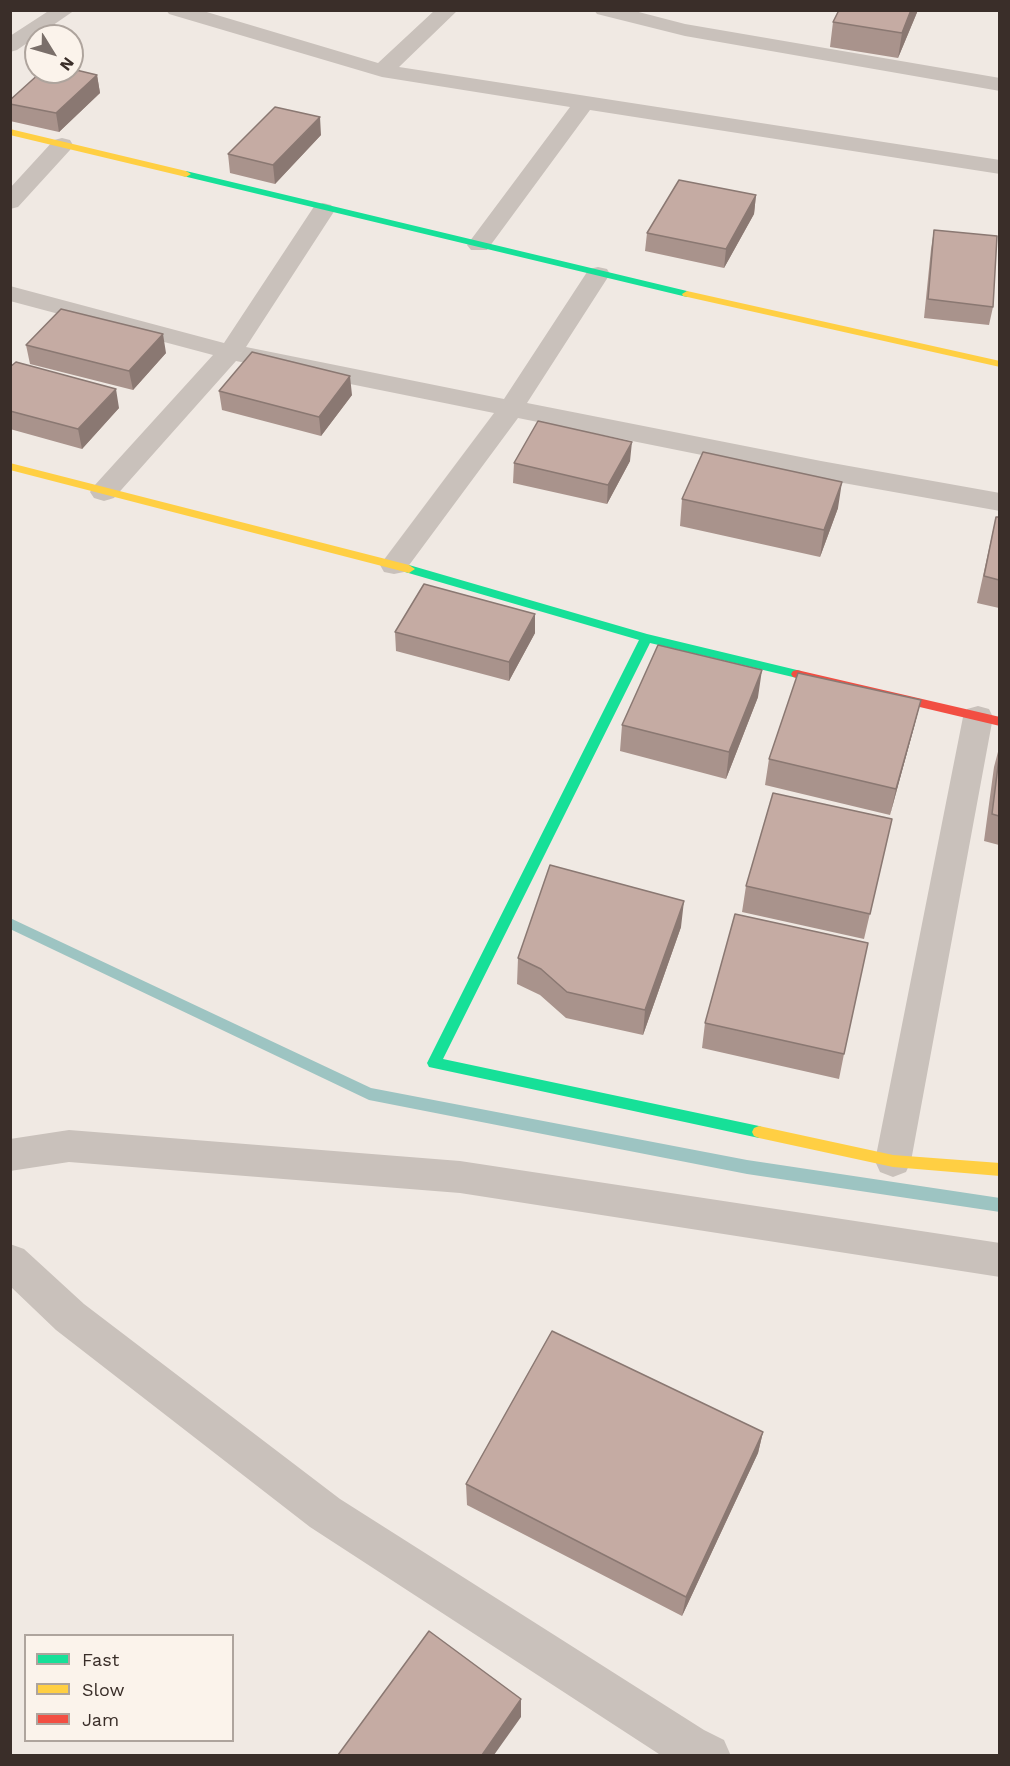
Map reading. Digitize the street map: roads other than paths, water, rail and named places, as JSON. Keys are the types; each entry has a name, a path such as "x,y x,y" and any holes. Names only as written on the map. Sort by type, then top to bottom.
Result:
{"street":[{"path":"10,46 65,10"},
{"path":"382,71 448,10"},
{"path":"604,10 685,30 999,85"},
{"path":"179,11 382,71 999,168"},
{"path":"479,245 584,103"},
{"path":"10,132 323,210 999,364"},
{"path":"10,201 62,145"},
{"path":"104,492 230,352 323,210"},
{"path":"394,565 510,410 598,274"},
{"path":"10,293 230,352 510,410 999,502"},
{"path":"10,466 394,565 646,638 989,719 893,1161"},
{"path":"646,638 434,1063 893,1161 999,1170"},
{"path":"10,1155 69,1146 460,1177 999,1260"},
{"path":"10,1261 70,1317 325,1513 688,1746 708,1755"}],"waterway":[{"path":"10,923 369,1094 747,1167 1000,1205"}]}
